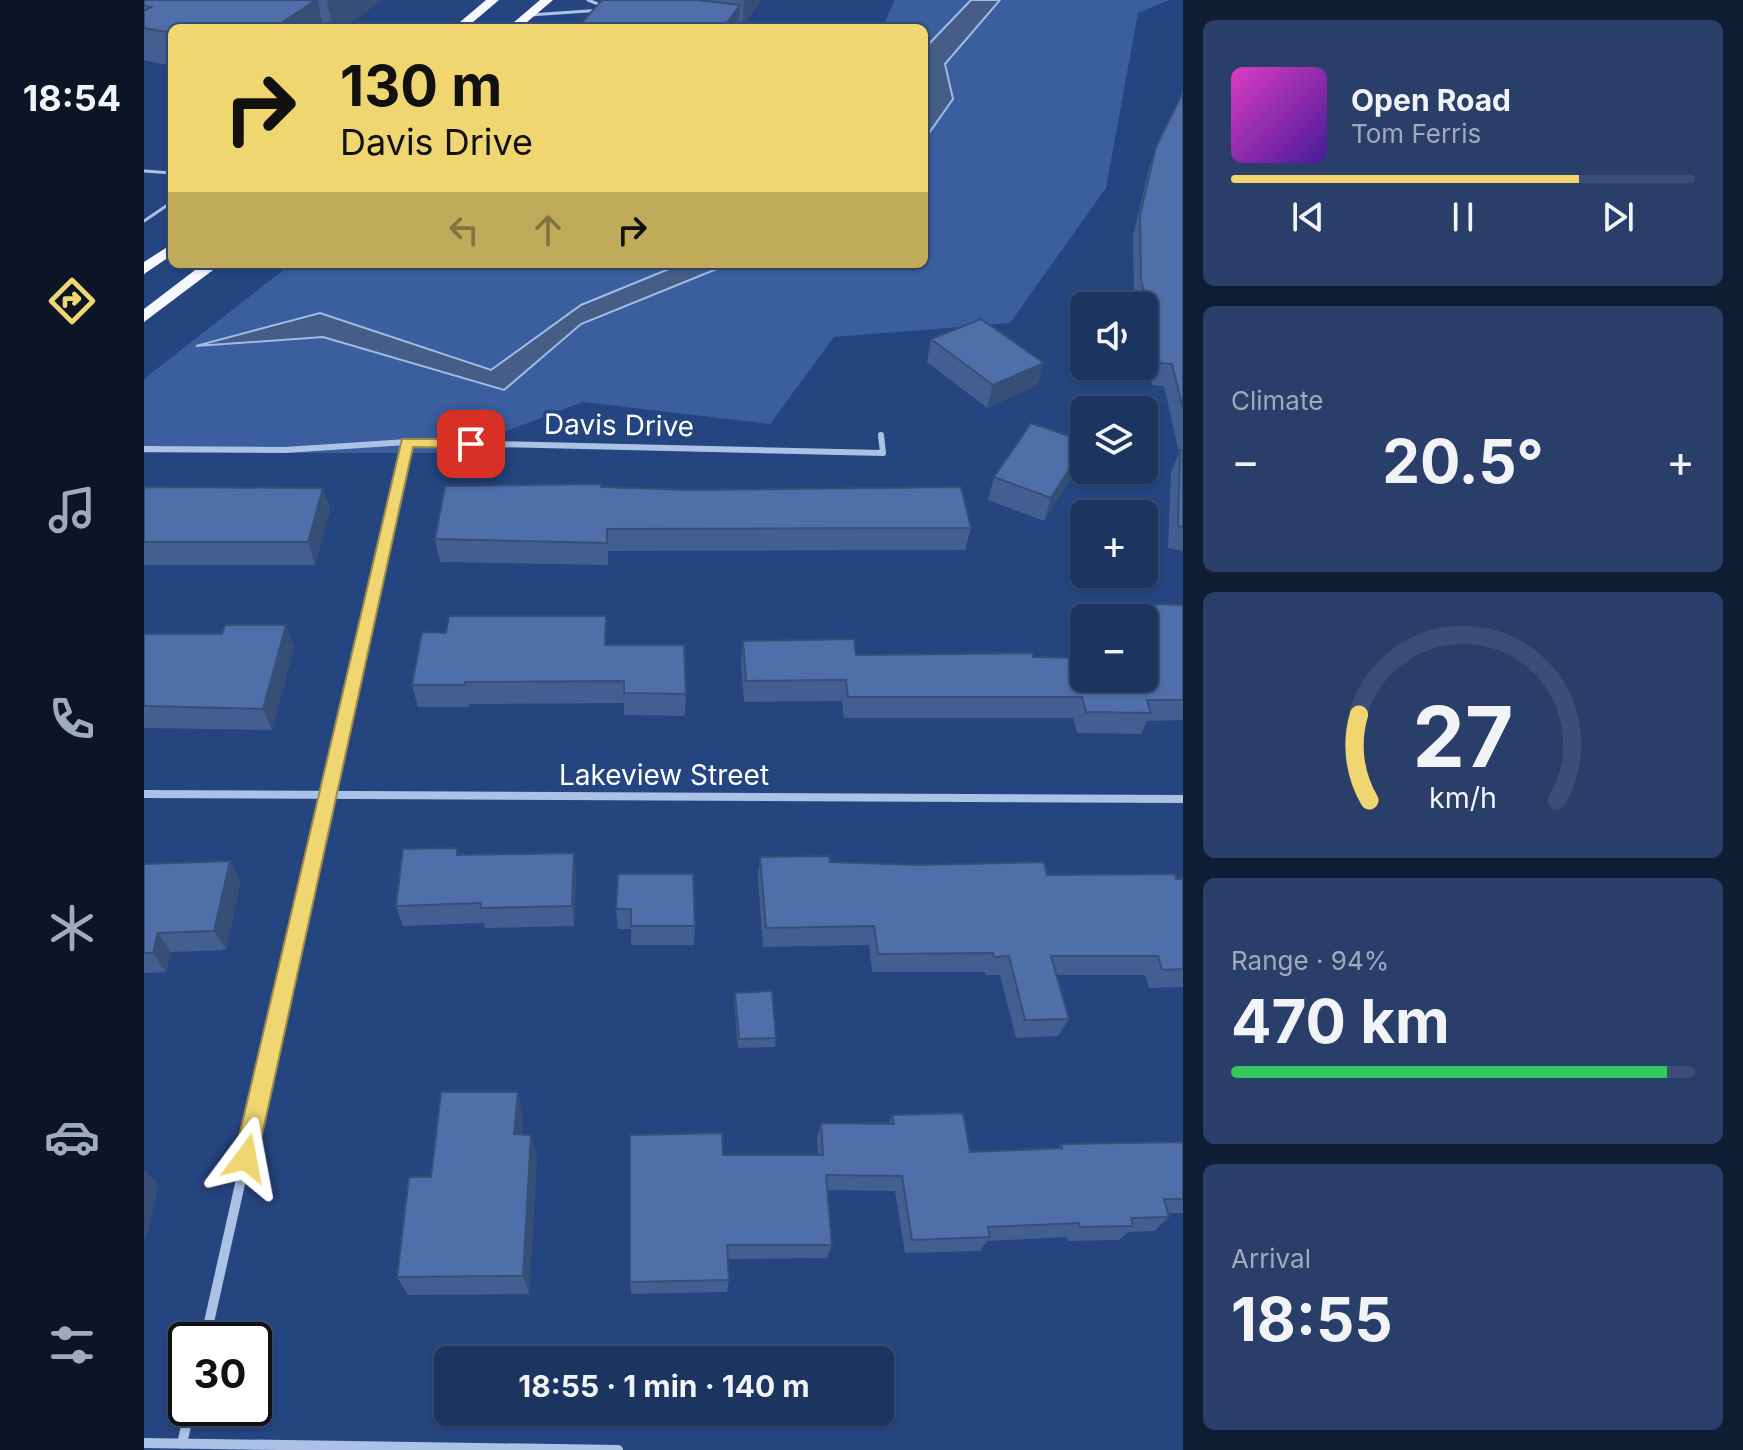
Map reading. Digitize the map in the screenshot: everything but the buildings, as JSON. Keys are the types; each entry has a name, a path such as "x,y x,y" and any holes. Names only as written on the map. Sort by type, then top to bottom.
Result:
{"highway":[{"path":"464,24 493,0"},
{"path":"518,24 547,0"},
{"path":"144,269 168,251"},
{"path":"144,317 208,268"}],"street":[{"name":"Davis Drive","path":"144,449 285,450 407,442 883,453 881,435"},
{"path":"209,1322 407,442"},
{"name":"Lakeview Street","path":"144,794 1183,799"},
{"path":"182,1444 186,1426"},
{"path":"144,1443 618,1450"}],"lane":[{"path":"588,0 606,10"},
{"path":"530,15 606,10"},
{"path":"599,21 606,10"},
{"path":"144,171 168,173"},
{"path":"144,221 168,205"}],"shaded area":[{"path":"895,0 971,0 928,45 928,24 884,24"},
{"path":"971,0 1000,0 945,64 953,99 928,134 928,45"},
{"path":"1000,0 1169,0 1138,13 1106,188 1010,323 834,337 770,424 583,402 449,453 144,453 144,379 286,268 671,268 581,305 491,370 320,313 203,346 323,337 504,390 581,324 719,268 928,268 928,134 952,99 945,64"},
{"path":"671,268 719,268 581,324 504,390 323,337 196,346 320,313 491,370 581,305"}],"route":[{"path":"246,1158 407,442 471,444"}]}
